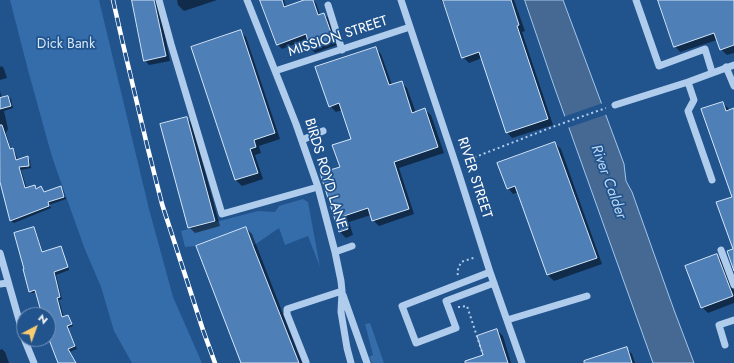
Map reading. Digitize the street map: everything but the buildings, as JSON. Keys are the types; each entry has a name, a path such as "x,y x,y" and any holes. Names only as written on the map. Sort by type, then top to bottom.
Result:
{"street":[{"path":"159,0 222,214 318,187"},
{"name":"BIRDS ROYD LANE","path":"247,0 302,140 318,187 341,281 341,312 351,363"},
{"name":"RIVER STREET","path":"401,0 490,272 522,363"},
{"path":"636,0 659,66 705,49 712,72"},
{"path":"328,5 342,50"},
{"name":"MISSION STREET","path":"275,71 410,27"},
{"path":"615,105 688,82 734,65"},
{"path":"726,67 734,86"},
{"path":"688,82 694,100 688,111 712,180"},
{"path":"302,140 323,131"},
{"path":"335,252 352,246"},
{"path":"721,250 734,285"},
{"path":"0,253 25,341 34,363"},
{"path":"490,272 402,306 416,343 456,328 446,301 494,283"},
{"path":"0,284 8,283"},
{"path":"306,362 287,314 287,309 342,291 367,363"},
{"path":"507,320 587,296"},
{"path":"725,345 719,325 734,320"}],"path":[{"path":"456,165 555,126 615,105"}],"green space":[{"name":"Dick Bank","path":"10,0 99,0 149,209 173,297 202,363 132,363 114,331 101,287 84,247 52,157"},
{"path":"303,199 308,202 320,267 308,236 285,245 279,228 253,246 246,227 196,246 185,247 181,231 258,211 275,212 279,206"},
{"path":"370,323 384,363 372,363 369,357 373,355 365,324"}],"water":[{"name":"River Calder","path":"525,0 563,0 624,164 626,181 632,192 694,363 653,363 554,86"}],"pier":[{"path":"603,103 608,114 567,128 563,117"}],"railway":[{"path":"113,0 162,204 215,363"}]}
